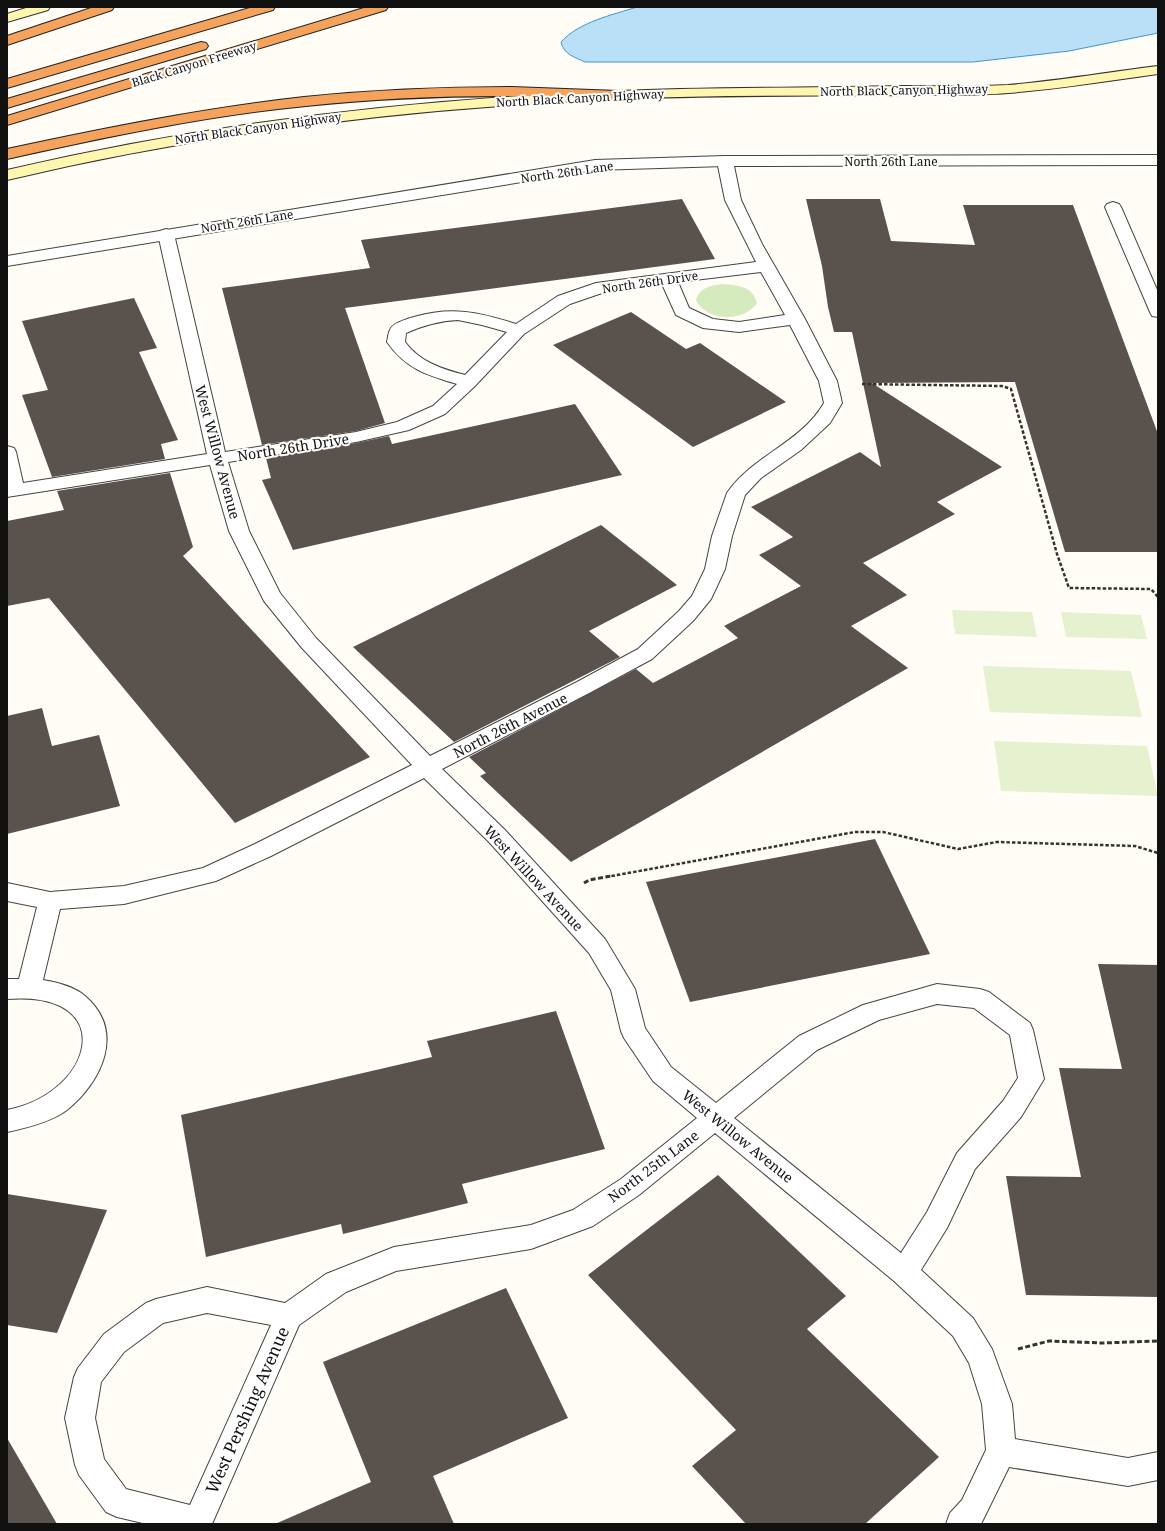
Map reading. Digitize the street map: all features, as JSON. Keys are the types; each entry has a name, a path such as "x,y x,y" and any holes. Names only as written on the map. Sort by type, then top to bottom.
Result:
{"highway":[{"path":"7,40 107,7"},
{"path":"7,84 268,7"},
{"name":"Black Canyon Freeway","path":"7,121 381,7"},
{"path":"7,104 218,41"},
{"path":"7,154 150,125 215,114 297,103 405,94 463,92 547,91 619,94"}],"main road":[{"path":"7,18 43,7"},
{"name":"North Black Canyon Highway","path":"7,175 74,159 139,146 239,129 307,120 454,105 619,94 1007,89 1158,70"}],"street":[{"name":"North 26th Lane","path":"7,261 166,234 595,166 726,161 1158,160"},
{"name":"North 26th Avenue","path":"50,901 124,894 208,875 263,850 584,687 645,654 686,616 701,599 715,569 722,536 736,493 754,474 794,446 824,419 832,403 828,381 796,319 754,244 733,200 726,161"},
{"path":"1113,207 1158,312"},
{"name":"West Willow Avenue","path":"166,234 217,458 239,531 271,596 309,644 427,767 497,836 556,898 597,946 623,989 633,1031 662,1074 904,1272 963,1327 982,1358 997,1404 1001,1451"},
{"name":"North 26th Drive","path":"11,490 356,437 403,426 439,410 469,382 518,330 564,300 602,287 767,266"},
{"path":"668,279 682,311 709,324 739,327 796,319"},
{"path":"469,382 428,370 404,354 396,342 398,330 416,321 445,315 477,317 518,330"},
{"path":"7,452 11,490"},
{"path":"7,892 50,901 18,988 55,992 77,1002 90,1020 95,1041 91,1064 76,1086 55,1105 27,1117 7,1121"},
{"name":"North 25th Lane","path":"289,1316 336,1283 394,1259 531,1237 583,1218 630,1186 808,1043 880,1010 937,994 980,999 1021,1030 1031,1079 1012,1109 966,1161 937,1220 904,1272"},
{"name":"West Pershing Avenue","path":"207,1300 289,1316 197,1523 117,1502 90,1465 80,1418 88,1377 114,1343 156,1312 207,1300"},
{"path":"961,1524 973,1510 1001,1451 1066,1463 1128,1472 1158,1466"}],"path":[{"path":"858,384 1002,386 1011,389 1056,554 1069,588 1151,589 1158,597"},
{"path":"556,898 589,880 855,832 883,832 958,849 997,842 1135,846 1158,853"},
{"path":"982,1358 1049,1341 1102,1343 1158,1340"}],"green space":[{"path":"722,284 739,286 748,290 755,297 757,303 744,314 735,316 717,316 708,312 701,307 696,300 700,292 706,288"},
{"path":"952,610 1032,612 1037,637 955,634"},
{"path":"1061,612 1141,615 1147,639 1066,637"},
{"path":"983,666 1131,671 1142,717 990,712"},
{"path":"994,741 1147,746 1158,796 1001,791"}],"water":[{"path":"637,7 1158,7 1158,33 1069,51 973,62 585,62 567,53 562,46 561,42 568,35 586,24"}],"building":[{"path":"682,199 715,259 345,308 385,423 356,431 262,445 222,288 370,268 361,240"},
{"path":"806,199 880,199 891,241 975,245 963,205 1073,205 1158,434 1158,552 1065,552 1015,382 872,383 1002,467 937,502 955,514 863,563 907,595 851,626 908,668 571,862 480,776 486,773 469,757 636,669 653,683 738,638 724,626 801,586 759,555 793,537 751,507 860,452 881,467 852,332 834,332 828,307 822,266"},
{"path":"134,298 157,348 139,352 178,440 161,444 165,459 52,477 22,395 48,390 22,321"},
{"path":"631,312 686,349 700,343 786,402 693,447 553,345"},
{"path":"575,404 622,475 293,550 262,480 271,478 266,458 389,436 392,444"},
{"path":"170,473 193,547 183,556 370,757 235,823 49,598 7,606 7,521 64,510 57,491"},
{"path":"601,525 677,585 589,631 620,657 454,742 353,647"},
{"path":"42,708 52,746 99,735 120,806 7,834 7,716"},
{"path":"875,839 930,954 690,1002 646,882"},
{"path":"1098,964 1158,965 1158,1297 1026,1295 1006,1176 1081,1177 1059,1068 1122,1069"},
{"path":"556,1011 605,1149 462,1184 468,1203 343,1234 341,1224 206,1257 181,1115 432,1057 427,1041"},
{"path":"718,1175 846,1296 807,1329 939,1457 865,1524 746,1524 692,1466 736,1430 588,1275"},
{"path":"7,1194 107,1210 57,1333 7,1325"},
{"path":"506,1288 568,1418 433,1476 454,1524 275,1524 371,1482 323,1362"},
{"path":"7,1438 57,1524 7,1524"}]}
